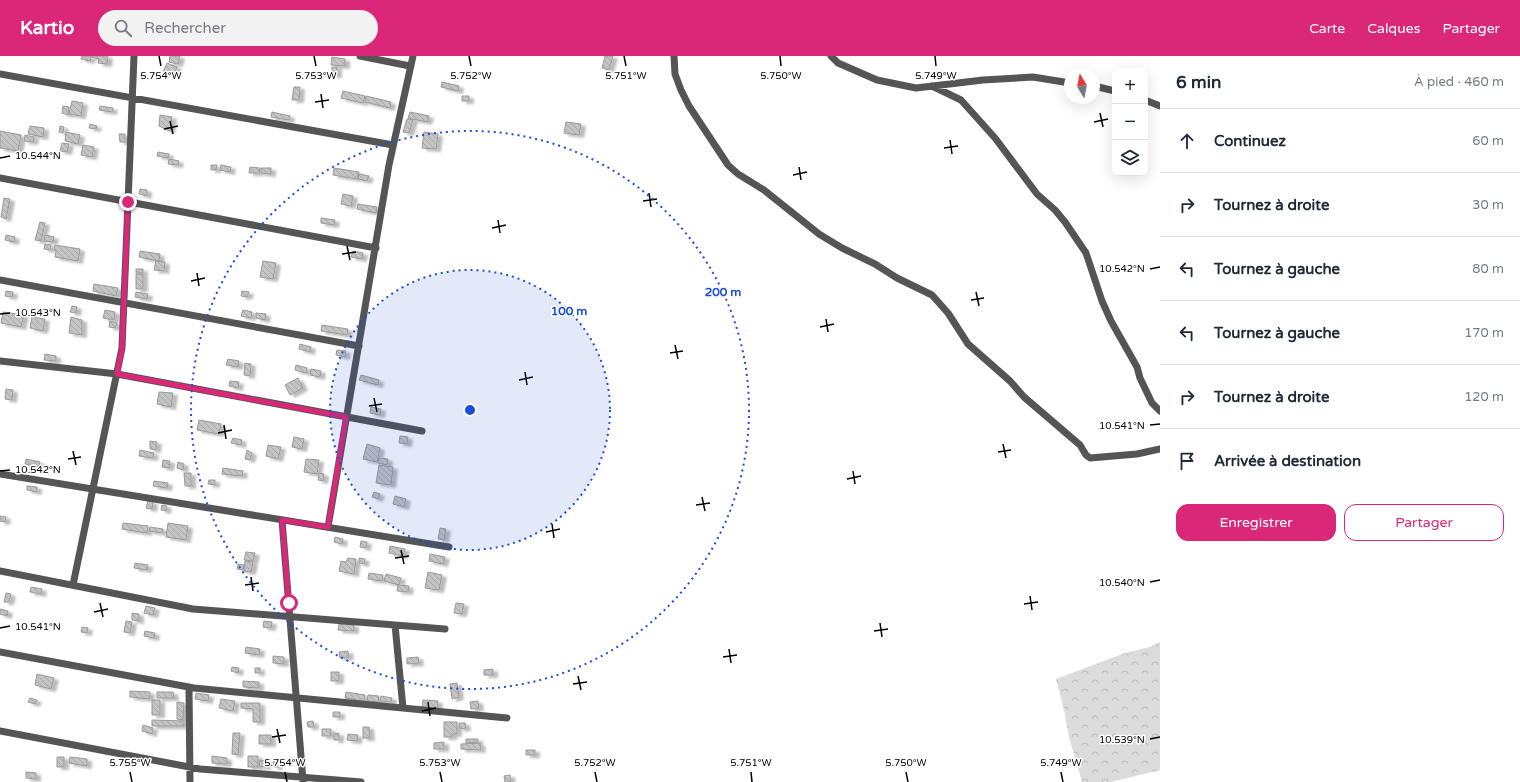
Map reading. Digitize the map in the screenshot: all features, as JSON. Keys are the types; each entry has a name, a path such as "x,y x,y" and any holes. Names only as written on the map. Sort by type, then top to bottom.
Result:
{"street":[{"path":"73,585 122,348 134,56"},
{"path":"360,56 410,66"},
{"path":"328,527 393,145 413,56"},
{"path":"674,56 676,74 681,90 689,106 720,156 728,165 738,174 764,190 819,234 842,248 875,264 897,278 932,295 948,313 968,344 1010,381 1024,397 1080,445 1086,455 1090,458 1137,454 1160,448"},
{"path":"831,56 838,63 877,80 916,88 983,80 1033,78 1064,81"},
{"path":"0,74 393,145"},
{"path":"932,86 961,100 996,138 1037,194 1066,222 1086,253 1110,321 1137,367 1140,378 1152,403 1160,411"},
{"path":"1100,87 1112,90"},
{"path":"1148,101 1160,106"},
{"path":"0,178 376,248"},
{"path":"0,280 359,346"},
{"path":"0,361 117,374 422,431"},
{"path":"0,474 449,547"},
{"path":"282,520 302,780"},
{"path":"0,571 193,609 445,629"},
{"path":"395,625 404,708"},
{"path":"0,652 189,687 507,718"},
{"path":"189,687 190,782"},
{"path":"0,731 190,768 302,780 361,782"}],"green space":[{"path":"1160,642 1160,770 1111,782 1082,782 1069,737 1056,679 1125,653 1150,647"}],"building":[{"path":"82,56 108,56 107,64 98,63 99,59 91,57 90,61 81,59"},
{"path":"170,56 180,56 178,64 169,62"},
{"path":"605,56 613,56 609,70 602,68"},
{"path":"332,57 345,59 345,66 331,65"},
{"path":"167,63 177,67 173,76 163,72"},
{"path":"332,67 337,67 337,75 332,75"},
{"path":"442,82 459,86 458,91 441,87"},
{"path":"294,87 300,87 299,100 292,100"},
{"path":"343,91 365,96 363,103 341,98"},
{"path":"366,96 391,102 390,108 365,102"},
{"path":"462,96 469,96 469,101 462,101"},
{"path":"72,101 83,103 81,116 69,114"},
{"path":"63,106 69,107 68,115 62,113"},
{"path":"100,106 113,108 112,112 99,110"},
{"path":"272,112 290,116 289,120 271,117"},
{"path":"410,112 429,116 427,122 408,118"},
{"path":"160,115 172,117 170,131 159,126"},
{"path":"407,119 413,120 409,133 403,132"},
{"path":"566,122 581,124 579,135 564,133"},
{"path":"90,124 97,126 96,129 89,128"},
{"path":"30,126 44,128 43,137 28,134"},
{"path":"60,126 64,127 63,133 59,132"},
{"path":"0,131 21,135 18,151 0,148"},
{"path":"66,132 80,135 78,144 65,141"},
{"path":"424,132 438,134 436,149 422,148"},
{"path":"119,134 125,134 125,142 120,142"},
{"path":"25,135 34,137 33,142 24,141"},
{"path":"62,143 69,144 67,152 60,151"},
{"path":"83,145 94,147 92,157 81,155"},
{"path":"158,152 169,154 168,158 157,156"},
{"path":"169,159 179,161 178,165 168,164"},
{"path":"211,165 217,165 216,170 211,170"},
{"path":"221,165 231,167 230,172 220,170"},
{"path":"250,167 260,168 259,173 249,173"},
{"path":"261,168 271,168 271,174 261,173"},
{"path":"334,168 359,172 357,179 333,175"},
{"path":"359,174 369,176 367,181 358,179"},
{"path":"140,189 147,190 147,196 139,194"},
{"path":"343,194 353,196 351,206 341,204"},
{"path":"4,198 10,199 6,219 1,217"},
{"path":"358,204 377,207 376,213 357,209"},
{"path":"321,218 335,220 334,225 321,223"},
{"path":"40,222 45,223 41,241 35,240"},
{"path":"6,235 15,237 14,242 5,240"},
{"path":"45,235 54,237 53,242 44,241"},
{"path":"45,244 51,245 50,250 44,249"},
{"path":"55,245 80,249 78,261 55,257"},
{"path":"140,251 160,254 159,261 139,257"},
{"path":"353,251 363,253 362,259 351,257"},
{"path":"156,261 165,262 164,271 154,270"},
{"path":"263,261 276,263 273,279 260,277"},
{"path":"136,269 143,269 143,273 136,273"},
{"path":"136,274 143,274 143,289 136,289"},
{"path":"94,284 118,288 116,296 93,291"},
{"path":"6,291 13,292 12,297 5,296"},
{"path":"242,291 249,292 247,297 241,296"},
{"path":"136,292 148,294 147,299 135,297"},
{"path":"72,306 77,307 76,313 70,312"},
{"path":"105,310 115,312 114,320 103,318"},
{"path":"243,310 252,312 251,318 241,316"},
{"path":"3,312 24,315 21,327 1,323"},
{"path":"256,313 266,314 265,320 256,318"},
{"path":"32,317 45,319 43,331 30,328"},
{"path":"71,317 82,320 82,335 69,333"},
{"path":"110,321 117,323 115,328 109,327"},
{"path":"322,325 348,329 347,335 321,331"},
{"path":"300,344 311,347 310,352 299,349"},
{"path":"337,350 346,351 345,357 336,355"},
{"path":"45,354 56,356 56,361 44,360"},
{"path":"228,359 239,361 238,367 226,365"},
{"path":"245,363 251,364 250,376 244,375"},
{"path":"296,365 307,368 306,373 295,370"},
{"path":"311,369 321,371 320,377 310,375"},
{"path":"361,375 379,380 378,385 359,380"},
{"path":"298,378 303,388 290,395 285,385"},
{"path":"230,381 239,382 238,388 229,386"},
{"path":"6,389 13,390 12,400 5,399"},
{"path":"159,392 173,393 171,407 157,404"},
{"path":"371,407 381,409 380,415 370,413"},
{"path":"199,420 221,424 219,434 197,430"},
{"path":"400,436 408,437 407,444 399,443"},
{"path":"294,437 304,439 302,449 292,447"},
{"path":"233,438 242,440 241,445 231,443"},
{"path":"150,441 157,442 156,450 150,449"},
{"path":"367,444 380,448 377,462 363,459"},
{"path":"268,445 281,447 278,459 266,456"},
{"path":"140,450 154,453 153,458 139,456"},
{"path":"247,450 252,453 250,460 245,459"},
{"path":"379,458 388,459 387,465 378,463"},
{"path":"26,459 40,462 39,467 25,464"},
{"path":"306,459 319,460 317,474 304,472"},
{"path":"163,460 170,461 169,468 162,467"},
{"path":"178,462 184,464 183,470 177,468"},
{"path":"379,465 393,467 391,485 376,483"},
{"path":"223,468 243,471 242,476 222,474"},
{"path":"184,473 191,473 191,486 185,486"},
{"path":"319,473 324,474 323,481 318,480"},
{"path":"209,480 215,480 215,485 208,484"},
{"path":"154,481 168,483 167,488 153,486"},
{"path":"27,486 37,487 37,492 27,490"},
{"path":"374,492 380,494 378,499 372,497"},
{"path":"395,496 406,499 404,507 393,504"},
{"path":"148,501 153,502 152,509 146,508"},
{"path":"162,505 167,506 166,511 161,510"},
{"path":"0,516 6,517 5,522 0,521"},
{"path":"123,523 148,526 147,533 122,529"},
{"path":"168,523 188,526 186,540 166,537"},
{"path":"150,527 163,529 163,533 149,531"},
{"path":"440,528 446,529 444,540 438,539"},
{"path":"335,537 343,539 342,544 334,542"},
{"path":"361,541 367,542 366,548 360,547"},
{"path":"390,546 405,549 403,556 389,553"},
{"path":"246,552 255,553 253,561 244,560"},
{"path":"430,554 445,557 443,564 429,561"},
{"path":"348,558 356,559 354,574 339,571 341,561 346,562"},
{"path":"359,558 365,559 364,564 359,563"},
{"path":"245,561 253,562 251,572 244,571"},
{"path":"135,563 148,565 147,570 134,568"},
{"path":"238,564 244,565 243,570 237,569"},
{"path":"428,572 442,575 439,590 425,588"},
{"path":"369,573 383,575 382,581 368,579"},
{"path":"386,574 401,578 399,585 384,581"},
{"path":"398,585 409,586 408,592 397,591"},
{"path":"31,587 42,589 41,594 30,592"},
{"path":"6,593 11,594 9,602 4,602"},
{"path":"456,603 464,604 462,614 454,613"},
{"path":"146,606 155,608 153,615 144,613"},
{"path":"0,609 8,611 7,616 0,614"},
{"path":"132,613 139,614 139,621 132,620"},
{"path":"126,621 132,622 130,633 124,632"},
{"path":"264,621 272,622 271,628 263,627"},
{"path":"339,624 354,625 354,631 338,630"},
{"path":"82,627 88,628 87,633 81,632"},
{"path":"145,631 155,633 154,638 144,636"},
{"path":"246,647 260,649 259,655 245,653"},
{"path":"348,651 349,657 340,658 339,652"},
{"path":"273,656 284,657 284,664 273,663"},
{"path":"418,657 419,663 407,664 407,658"},
{"path":"232,667 239,668 238,673 231,671"},
{"path":"255,668 260,668 260,673 255,673"},
{"path":"493,669 493,675 484,675 484,670"},
{"path":"331,672 339,672 339,681 331,681"},
{"path":"37,674 54,678 51,689 35,685"},
{"path":"243,681 259,682 259,688 243,687"},
{"path":"457,683 459,697 452,699 450,684"},
{"path":"130,691 150,692 150,699 130,697"},
{"path":"157,692 173,692 174,698 157,698"},
{"path":"346,692 365,695 364,701 345,698"},
{"path":"196,693 209,695 208,701 195,699"},
{"path":"368,695 379,696 378,702 367,701"},
{"path":"381,696 392,698 391,702 380,701"},
{"path":"30,698 37,700 35,704 28,702"},
{"path":"221,699 235,701 233,711 219,708"},
{"path":"152,700 160,700 160,715 152,715"},
{"path":"423,700 438,701 437,708 422,707"},
{"path":"478,701 479,708 471,709 470,702"},
{"path":"177,702 184,703 183,720 177,719"},
{"path":"241,703 260,703 260,722 253,722 253,709 241,708"},
{"path":"333,712 340,712 340,717 333,717"},
{"path":"152,720 184,721 184,726 152,726"},
{"path":"313,721 314,727 308,727 307,722"},
{"path":"444,722 457,722 457,734 452,734 452,737 444,737"},
{"path":"459,723 465,723 466,728 460,729"},
{"path":"143,725 153,728 152,734 142,731"},
{"path":"363,727 369,727 370,738 363,738"},
{"path":"322,729 331,729 331,736 322,736"},
{"path":"233,733 240,733 238,755 232,754"},
{"path":"339,733 339,740 334,740 334,734"},
{"path":"348,734 358,735 357,741 347,740"},
{"path":"259,735 271,735 271,744 259,744"},
{"path":"466,739 478,739 478,742 466,743"},
{"path":"444,742 444,749 434,749 434,743"},
{"path":"480,743 481,750 461,749 461,744"},
{"path":"526,750 535,750 535,755 526,755"},
{"path":"212,756 227,758 227,764 212,763"},
{"path":"248,756 258,756 258,767 248,767"},
{"path":"57,757 64,757 64,767 57,767"},
{"path":"70,757 87,759 87,766 69,763"},
{"path":"260,760 267,761 266,767 259,766"},
{"path":"277,761 278,767 274,767 273,762"},
{"path":"26,772 36,773 36,779 26,778"},
{"path":"510,775 511,782 505,782 504,776"}],"route":[{"path":"128,202 122,348 117,374 346,417 328,527 282,520 289,603"}]}
